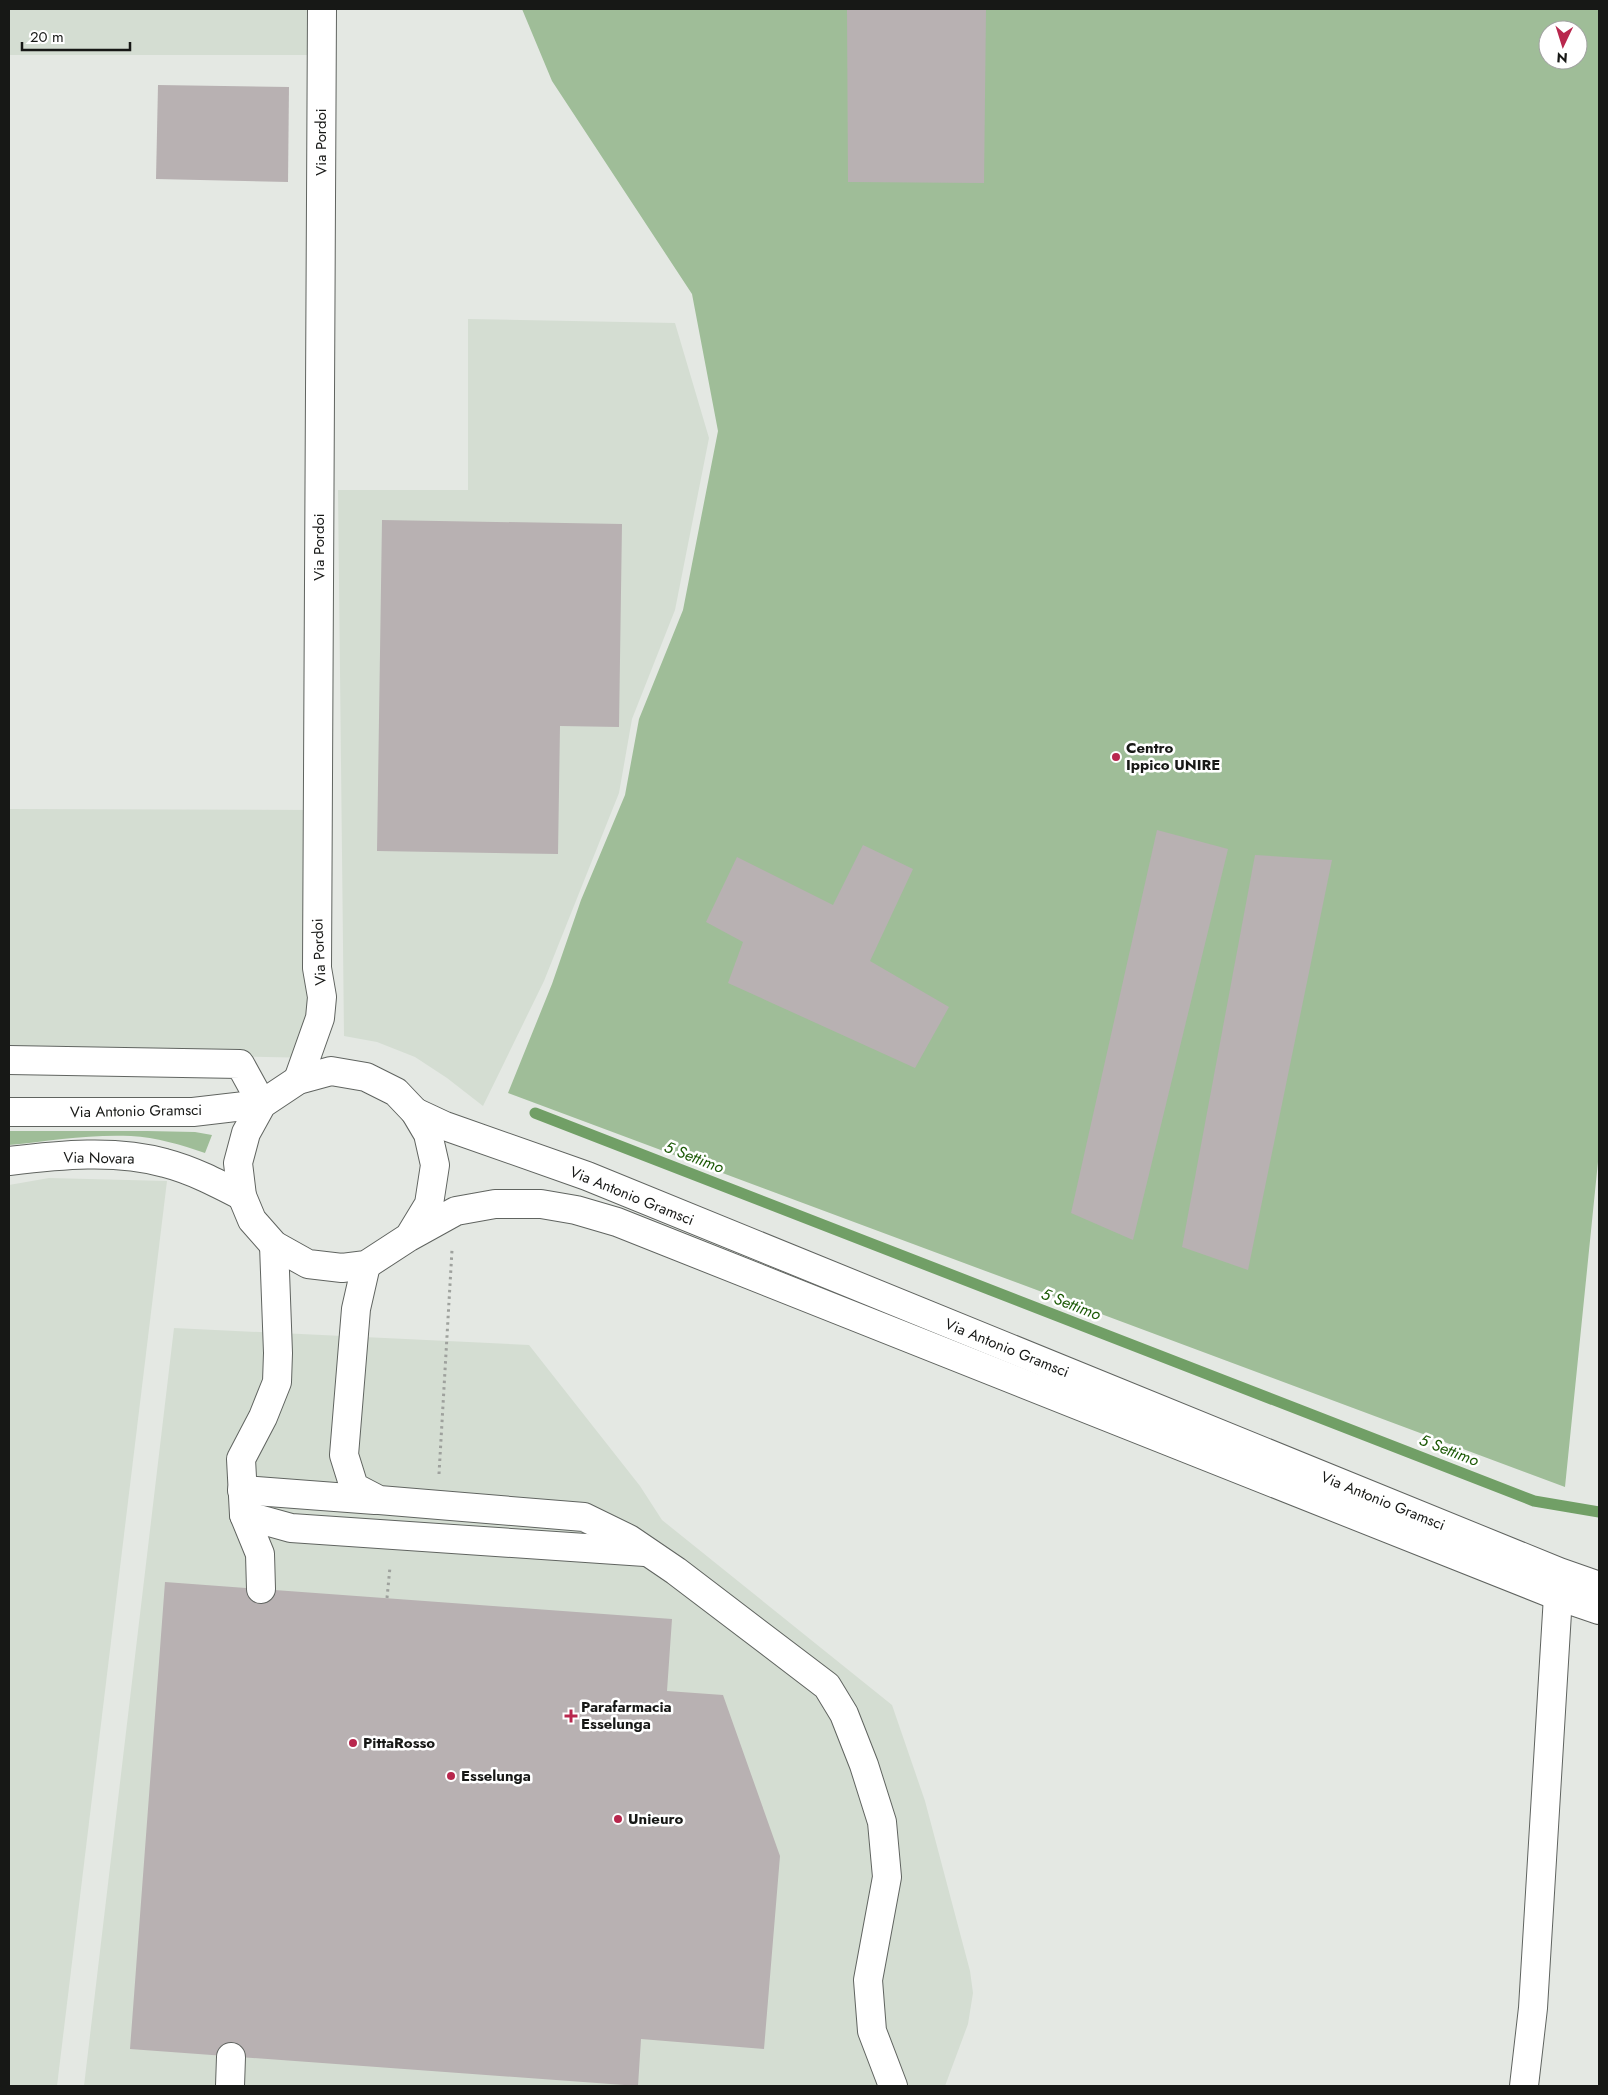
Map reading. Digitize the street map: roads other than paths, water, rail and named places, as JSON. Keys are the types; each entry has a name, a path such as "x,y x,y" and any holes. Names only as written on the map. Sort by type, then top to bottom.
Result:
{"main road":[{"name":"Via Pordoi","path":"298,1080 320,1018 322,998 317,968 322,9"},
{"path":"9,1060 240,1064 262,1104"},
{"path":"379,1500 354,1487 344,1455 356,1308 366,1265 342,1268 308,1264 274,1245 252,1220 242,1196 238,1163 246,1133 262,1104 298,1080 331,1071 366,1077 396,1092 415,1112 428,1134 435,1164 429,1204 408,1237"},
{"name":"Via Antonio Gramsci","path":"9,1112 193,1112 262,1104"},
{"name":"Via Antonio Gramsci","path":"415,1112 445,1126 587,1176 1559,1572 1599,1586"},
{"name":"Via Novara","path":"9,1162 76,1156 129,1156 164,1162 182,1168 207,1178 242,1196"},
{"name":"Via Antonio Gramsci","path":"366,1265 408,1237 456,1211 495,1204 541,1204 576,1210 616,1222 1558,1596 1599,1610"},
{"path":"261,1589 260,1554 243,1503 240,1459 263,1417 277,1382 278,1353 274,1245"},
{"path":"243,1503 379,1500 584,1517 629,1539 649,1552 827,1686 844,1714 864,1765 882,1822 887,1877 868,1980 872,2031 893,2086"},
{"path":"243,1503 292,1528 649,1552"},
{"path":"1524,2086 1534,1998 1558,1596"},
{"path":"230,2086 231,2057"}],"waterway":[{"name":"5 Settimo","path":"535,1113 1534,1501 1599,1512"}],"place":[{"name":"Centro Ippico UNIRE","path":"1116,757"},
{"name":"Parafarmacia Esselunga","path":"571,1716"},
{"name":"PittaRosso","path":"353,1743"},
{"name":"Esselunga","path":"451,1776"},
{"name":"Unieuro","path":"618,1819"}]}
